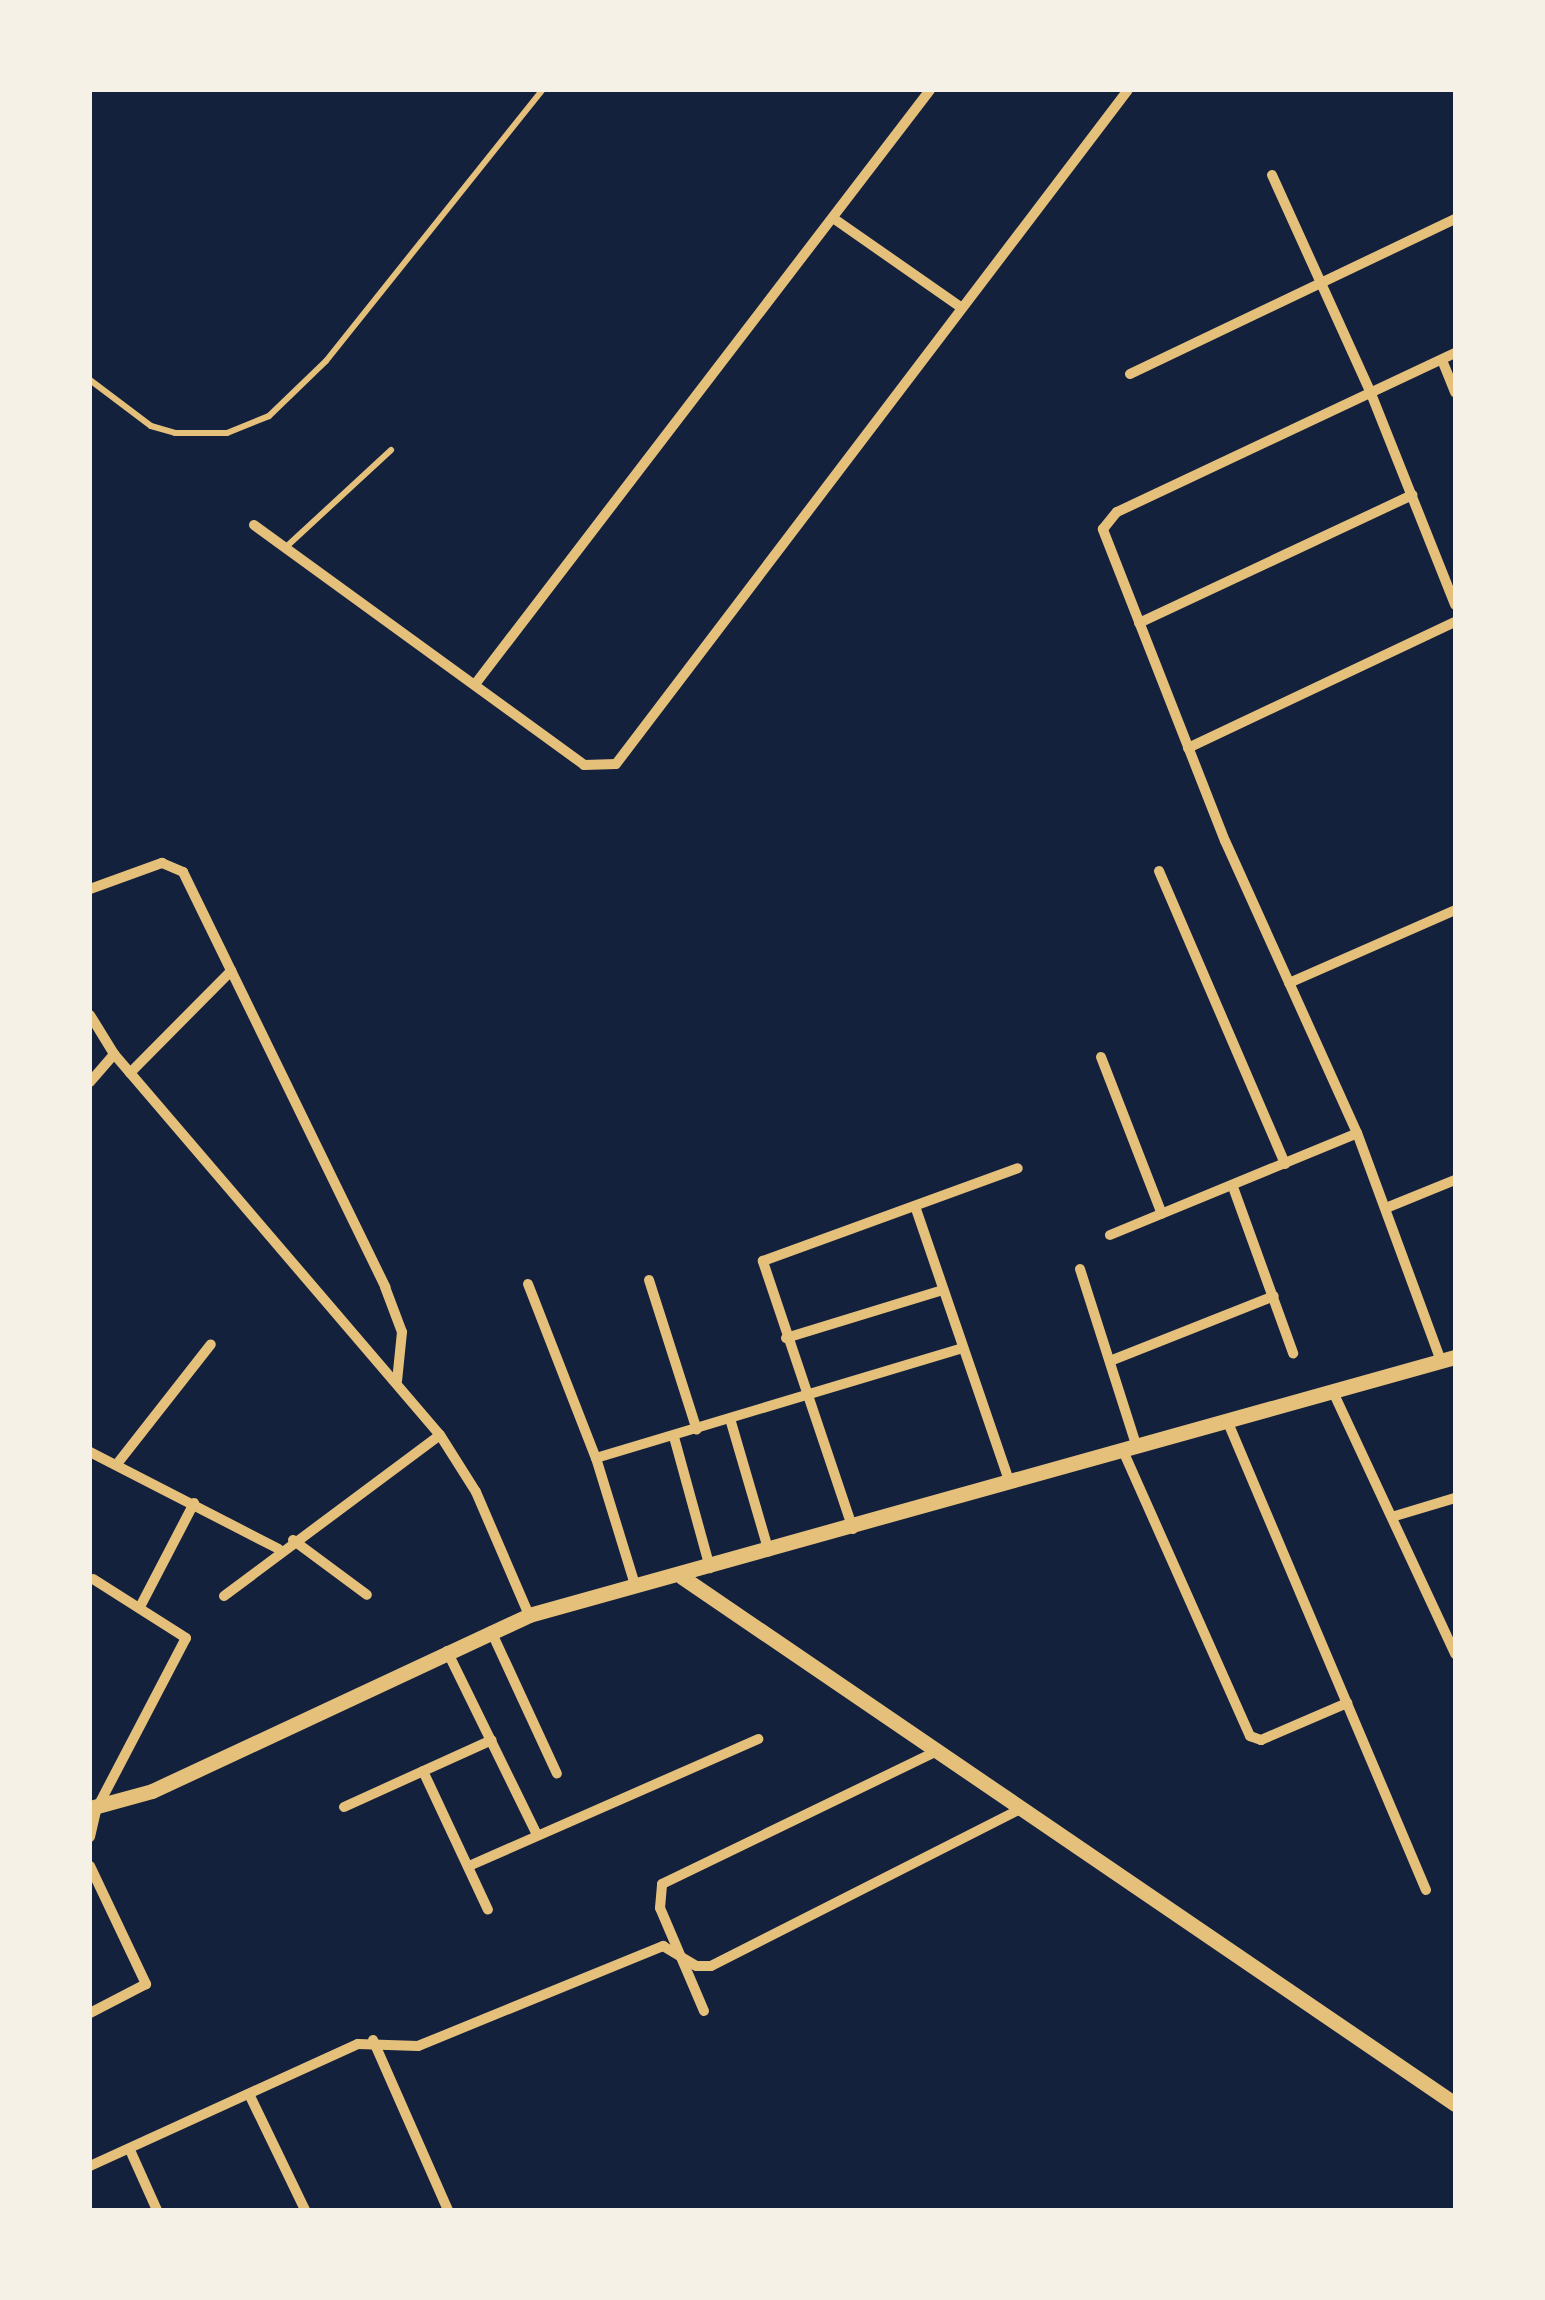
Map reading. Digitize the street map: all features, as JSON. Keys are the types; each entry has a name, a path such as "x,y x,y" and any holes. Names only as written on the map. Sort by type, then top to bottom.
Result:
{"street":[{"path":"476,683 930,90"},
{"path":"254,524 584,765 616,764 1128,90"},
{"path":"1272,175 1370,392 1455,605"},
{"path":"833,218 962,308"},
{"path":"1130,374 1323,286 1455,219"},
{"path":"93,1809 152,1791 529,1615 854,1530 1448,1359 1357,1133 1188,748 1105,545 1107,521 1455,353"},
{"path":"1442,360 1455,393"},
{"path":"1140,623 1412,496"},
{"path":"1188,748 1455,622"},
{"path":"90,890 154,865 178,866 385,1287 402,1332 397,1380"},
{"path":"1159,872 1285,1164"},
{"path":"1289,983 1455,910"},
{"path":"130,1073 231,971"},
{"path":"90,1015 114,1054 397,1380 440,1435 476,1492 529,1615"},
{"path":"90,1082 114,1054"},
{"path":"1100,1058 1162,1214"},
{"path":"1110,1235 1357,1133"},
{"path":"854,1530 764,1274 767,1256 1018,1168"},
{"path":"1386,1208 1455,1180"},
{"path":"1233,1187 1293,1353"},
{"path":"915,1206 1010,1483"},
{"path":"1080,1269 1110,1361 1131,1451 1252,1738 1347,1703"},
{"path":"649,1280 697,1430"},
{"path":"528,1284 596,1458 636,1588"},
{"path":"786,1338 943,1290"},
{"path":"1110,1361 1274,1296"},
{"path":"117,1464 211,1344"},
{"path":"596,1458 731,1422 962,1348"},
{"path":"1334,1394 1455,1654"},
{"path":"731,1422 769,1553"},
{"path":"1229,1425 1426,1890"},
{"path":"224,1596 279,1550 440,1435"},
{"path":"674,1438 710,1569"},
{"path":"90,1452 279,1550"},
{"path":"1394,1516 1455,1498"},
{"path":"141,1605 194,1504"},
{"path":"294,1540 367,1594"},
{"path":"682,1577 1455,2104"},
{"path":"90,1836 93,1809 186,1643 182,1632 92,1579"},
{"path":"491,1631 557,1774"},
{"path":"447,1651 538,1835"},
{"path":"469,1866 758,1738"},
{"path":"344,1806 492,1740"},
{"path":"704,2011 674,1949 657,1896 662,1884 937,1751"},
{"path":"423,1772 488,1910"},
{"path":"90,2166 372,2040 418,2046 656,1948 674,1949 696,1966 711,1966 1020,1809"},
{"path":"90,1866 146,1984 90,2013"},
{"path":"372,2040 448,2210"},
{"path":"248,2094 305,2210"},
{"path":"130,2150 157,2210"}],"lane":[{"path":"90,380 151,426 175,434 227,433 269,416 326,361 542,90"},
{"path":"286,548 391,450"}]}
